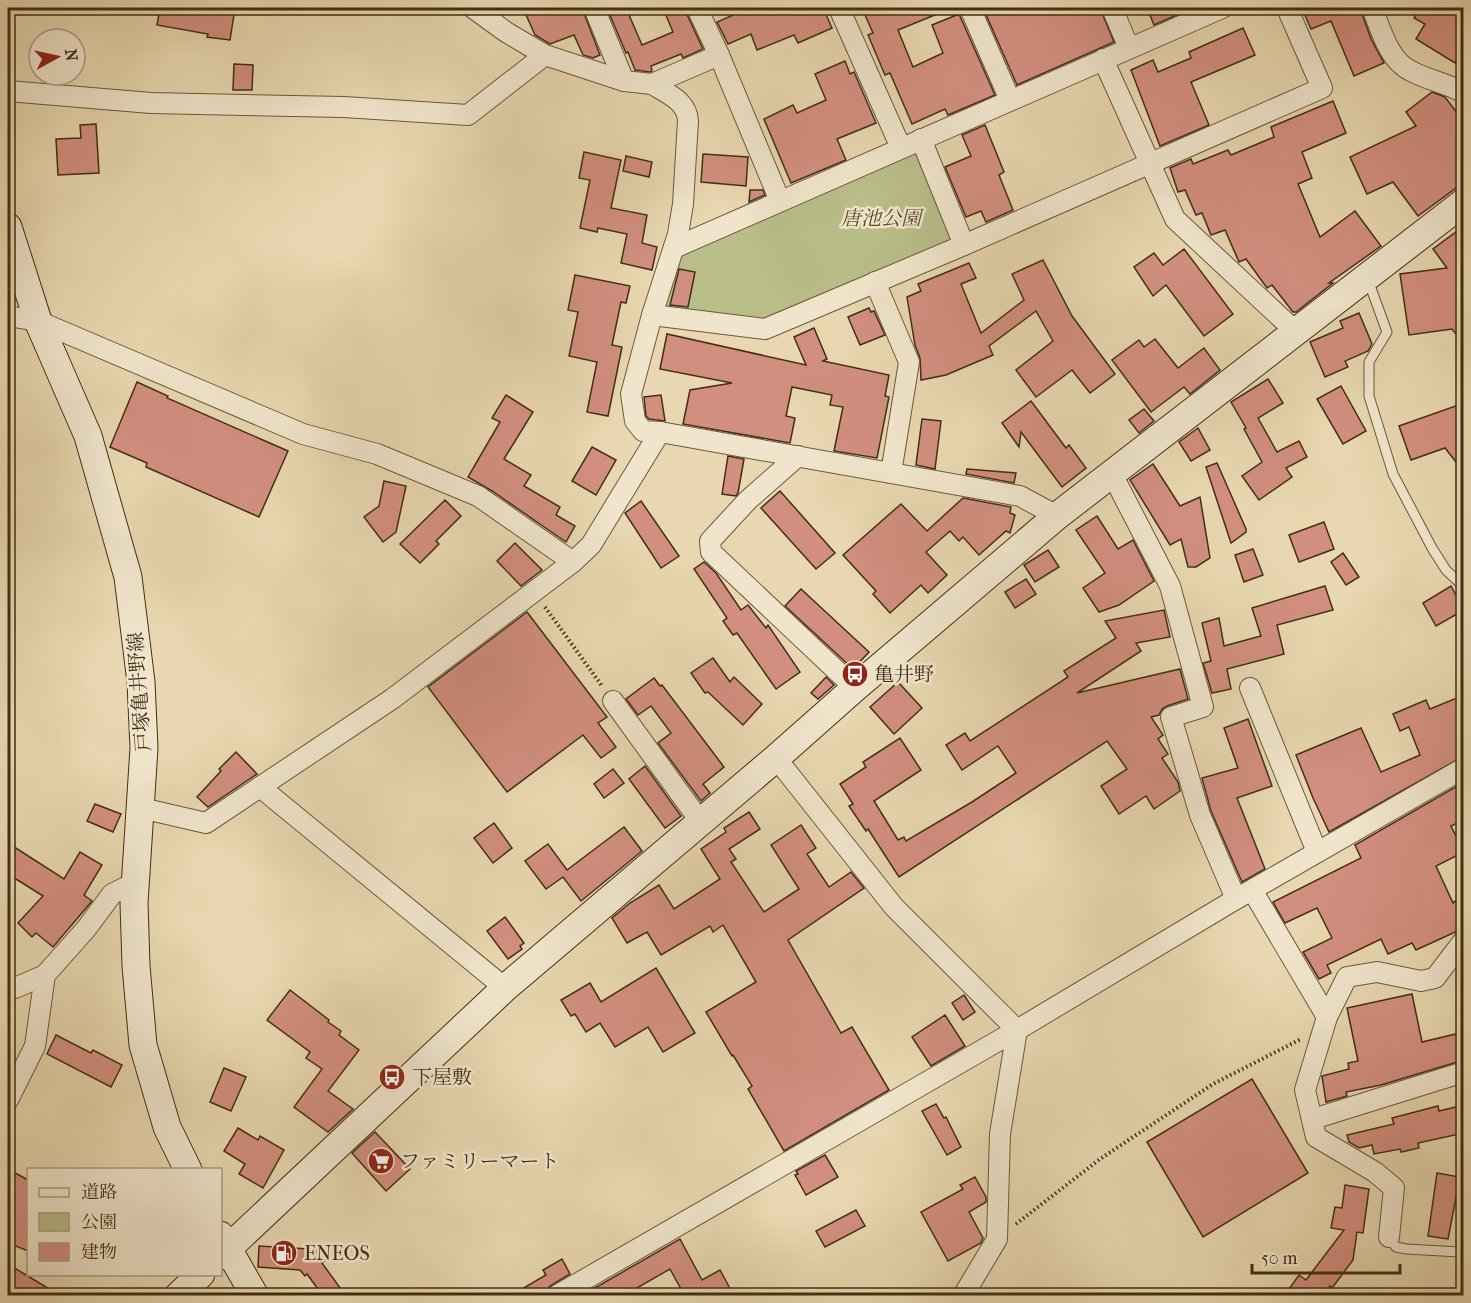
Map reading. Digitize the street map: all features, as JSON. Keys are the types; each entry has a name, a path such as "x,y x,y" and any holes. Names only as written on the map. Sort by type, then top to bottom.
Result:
{"street":[{"path":"473,8 506,32 545,55 624,81 652,84 683,104 687,112 683,204 674,248 652,315 631,394 635,421 643,431 660,432 1020,496 1057,516"},
{"path":"594,8 624,81"},
{"path":"697,8 780,201"},
{"path":"839,8 901,148"},
{"path":"970,8 1010,100"},
{"path":"1112,8 1129,48"},
{"path":"674,248 1222,8"},
{"path":"652,315 765,329 964,245 1322,88 1287,8"},
{"path":"1372,8 1398,62 1410,71 1464,93"},
{"path":"8,90 151,103 344,107 468,115 545,55"},
{"path":"652,84 719,55"},
{"path":"1103,60 1148,164 1175,219 1295,331"},
{"path":"921,140 964,245"},
{"path":"255,1296 223,1247 505,988 1057,516 1111,472 1464,202"},
{"name":"戸塚亀井野線","path":"8,227 38,321 88,436 128,577 141,682 144,748 134,883 135,966 143,1045 167,1127 187,1168"},
{"path":"875,282 909,362 891,473"},
{"path":"8,316 38,321 303,434 377,454 477,496 573,562"},
{"path":"141,808 206,823 392,699 573,562 591,545 660,432"},
{"path":"798,456 748,500 710,541 711,552 855,688"},
{"path":"1111,472 1170,586 1203,707 1172,717 1200,815 1244,895 1325,1024"},
{"path":"1250,688 1317,852"},
{"path":"613,701 700,821"},
{"path":"776,758 894,907 1017,1030"},
{"path":"556,1296 1464,768"},
{"path":"260,787 505,988"},
{"path":"8,988 15,988 45,975 86,929 112,894 134,883"},
{"path":"1389,1237 1394,1188 1375,1172 1316,1137 1305,1090 1325,1024 1347,976 1377,972 1422,981 1435,978 1464,940"},
{"path":"8,1100 35,1046 45,975"},
{"path":"963,1296 997,1239 1000,1134 1017,1030"},
{"path":"1313,1119 1464,1072"},
{"path":"178,1296 200,1276"}],"lane":[{"path":"1367,278 1387,332 1369,362 1369,396 1393,474 1432,548 1446,570 1464,587"},
{"path":"1389,1237 1396,1247 1460,1252"}],"path":[{"path":"534,592 613,701"},
{"path":"997,1239 1100,1159 1213,1084 1325,1024"}],"green space":[{"name":"唐池公園","path":"917,149 956,240 764,321 663,309 680,254"}],"building":[{"path":"160,8 235,8 230,40 157,25"},
{"path":"523,8 582,8 600,55 593,58 583,55 574,35 550,44 535,35"},
{"path":"607,8 626,8 642,45 673,32 663,8 684,8 703,49 683,58 681,54 651,66 652,71 650,72 635,70"},
{"path":"749,8 823,8 832,28 798,43 794,35 757,50 751,34 728,44 717,22"},
{"path":"862,8 887,8 890,14 906,8 952,8 898,30 913,67 943,53 932,25 959,14 995,95 948,115 945,109 912,124 890,73 885,75 868,35 873,33"},
{"path":"983,8 1100,8 1114,42 1017,85"},
{"path":"1147,8 1193,8 1154,25"},
{"path":"1302,8 1360,8 1371,39 1384,63 1354,76 1331,21 1311,29"},
{"path":"1420,8 1464,8 1464,49 1455,63 1416,39 1425,24 1414,18"},
{"path":"1243,28 1255,55 1191,82 1209,125 1160,146 1131,70 1153,60 1158,72 1191,58 1189,52"},
{"path":"845,61 850,74 854,72 876,123 837,139 846,160 791,183 764,119 793,105 797,113 826,100 815,74"},
{"path":"234,64 253,65 252,90 233,90"},
{"path":"1432,92 1445,97 1464,122 1464,182 1418,216 1393,182 1367,194 1350,157 1416,126 1406,112"},
{"path":"1333,101 1346,133 1302,152 1312,178 1298,184 1320,237 1355,211 1381,246 1329,283 1333,283 1296,312 1293,312 1272,285 1267,288 1246,259 1239,262 1225,230 1211,235 1202,213 1196,215 1185,190 1178,192 1170,168 1191,159 1193,164 1228,150 1231,155 1274,137 1271,127"},
{"path":"96,124 99,173 58,175 56,139 81,138 80,125"},
{"path":"985,125 1004,172 999,175 1013,210 986,222 981,211 966,217 945,167 971,156 962,135"},
{"path":"584,152 621,160 611,208 647,215 642,243 657,247 652,270 621,263 627,234 598,228 597,232 580,228 590,180 579,178"},
{"path":"703,154 748,157 746,186 701,182"},
{"path":"626,156 652,162 649,177 623,171"},
{"path":"750,190 763,190 765,195 749,202"},
{"path":"1464,226 1464,344 1452,329 1409,335 1400,274 1447,268 1433,249"},
{"path":"1184,249 1233,314 1204,336 1166,285 1153,296 1134,267 1154,253 1163,265"},
{"path":"1043,260 1072,316 1115,374 1090,393 1072,370 1036,397 1016,370 1053,341 1036,311 989,346 993,355 946,375 921,380 920,358 915,345 907,297 921,291 918,284 969,263 976,278 961,284 981,333 1024,300 1012,274"},
{"path":"679,269 695,272 688,307 670,305"},
{"path":"575,275 630,286 626,303 621,302 612,345 622,347 608,416 587,412 597,362 569,356 578,312 568,310"},
{"path":"869,308 871,312 874,311 885,335 860,345 848,317"},
{"path":"1359,313 1372,344 1368,351 1345,361 1348,367 1325,377 1310,342 1343,328 1340,321"},
{"path":"814,328 827,359 823,361 889,375 885,396 889,397 877,458 834,451 843,407 830,405 832,395 792,387 786,416 795,418 790,443 683,424 690,390 732,383 660,369 667,334 806,365 794,337"},
{"path":"1155,339 1178,368 1204,348 1220,370 1190,394 1184,387 1151,412 1112,360 1139,340 1144,347"},
{"path":"1268,379 1283,403 1258,418 1277,452 1299,441 1307,457 1286,468 1292,477 1259,500 1242,476 1262,462 1231,402"},
{"path":"137,382 168,396 167,398 288,451 259,517 146,467 147,463 110,447"},
{"path":"1341,386 1366,431 1343,444 1317,399"},
{"path":"506,395 533,412 504,459 531,475 524,486 560,507 556,515 575,526 566,542 468,477 500,422 492,418"},
{"path":"661,395 665,421 649,419 646,416 644,397"},
{"path":"1031,401 1066,448 1069,445 1086,468 1062,487 1021,432 1019,447 1002,423"},
{"path":"1464,403 1464,472 1445,448 1411,460 1399,426"},
{"path":"1144,409 1154,421 1139,433 1129,420"},
{"path":"922,419 941,421 935,469 916,465"},
{"path":"1198,428 1210,450 1191,461 1179,442"},
{"path":"592,447 616,460 596,495 572,481"},
{"path":"728,456 744,459 736,496 722,494"},
{"path":"1217,463 1246,529 1246,532 1231,543 1206,467"},
{"path":"1153,464 1180,506 1200,497 1210,558 1196,567 1188,567 1181,539 1170,545 1130,480"},
{"path":"967,469 1016,473 1014,483 966,474"},
{"path":"384,481 406,486 396,532 383,542 364,517 379,506"},
{"path":"780,491 835,553 816,569 761,508"},
{"path":"963,498 1011,507 1010,513 1015,515 1010,533 1006,531 979,555 963,537 959,541 950,531 926,552 947,575 928,593 921,585 890,613 873,594 876,591 843,555 901,504 927,531"},
{"path":"445,500 461,516 436,541 439,544 420,563 400,544"},
{"path":"641,501 679,556 661,568 625,513"},
{"path":"1097,516 1118,549 1133,540 1154,581 1119,605 1099,612 1083,588 1105,573 1076,530"},
{"path":"1324,522 1334,549 1299,562 1289,535"},
{"path":"515,543 542,570 521,586 497,561"},
{"path":"1253,549 1263,575 1244,582 1235,555"},
{"path":"1048,550 1059,567 1035,582 1024,565"},
{"path":"1343,553 1359,577 1346,585 1331,562"},
{"path":"704,562 716,573 741,610 748,605 766,628 768,625 800,672 776,689 737,633 733,635 723,621 727,618 694,569"},
{"path":"1026,579 1036,594 1015,608 1005,592"},
{"path":"1325,586 1333,610 1277,625 1284,654 1227,669 1231,689 1212,693 1203,663 1211,661 1202,623 1219,618 1224,646 1261,636 1252,608"},
{"path":"1451,586 1464,610 1436,626 1423,603"},
{"path":"801,589 869,652 853,669 785,606"},
{"path":"1164,610 1170,637 1136,643 1141,651 1077,693 1180,669 1188,699 1167,706 1159,715 1151,717 1163,735 1158,739 1168,754 1162,758 1178,782 1180,791 1154,809 1146,796 1119,814 1101,786 1127,769 1107,741 899,877 868,829 866,831 849,806 853,804 840,784 866,767 863,762 900,738 921,770 874,801 898,840 904,837 906,841 1016,773 998,746 962,770 946,745 965,733 970,741 1068,677 1064,671 1116,638 1105,621"},
{"path":"527,612 607,717 598,723 616,747 601,758 583,735 507,792 428,687"},
{"path":"713,658 730,682 734,677 762,704 743,725 708,692 705,693 691,673"},
{"path":"826,677 834,685 818,699 811,693"},
{"path":"654,678 660,686 662,685 724,767 703,784 710,793 701,801 658,743 671,733 651,706 638,715 626,699"},
{"path":"898,682 922,708 894,734 870,707"},
{"path":"1464,695 1464,756 1329,832 1296,755 1361,728 1381,772 1420,755 1409,727 1400,731 1393,714 1426,700 1430,709"},
{"path":"1248,719 1272,786 1237,798 1265,869 1242,882 1211,811 1202,778 1238,768 1224,728"},
{"path":"236,752 257,774 208,807 197,797"},
{"path":"645,766 681,816 665,828 629,779"},
{"path":"613,769 624,783 604,798 594,784"},
{"path":"1464,782 1464,820 1451,826 1464,852 1436,866 1453,903 1455,901 1464,918 1464,928 1416,950 1412,943 1388,954 1381,939 1327,965 1331,973 1319,979 1303,952 1332,938 1317,908 1285,923 1273,902 1361,858 1355,845"},
{"path":"95,804 121,814 113,832 87,821"},
{"path":"749,812 760,829 729,849 736,859 731,862 764,912 799,889 771,845 801,825 816,848 807,854 829,887 851,872 864,888 788,940 841,1033 852,1027 889,1090 784,1151 748,1089 752,1086 706,1012 756,982 723,925 713,932 710,926 661,955 647,932 627,943 612,918 630,903 659,885 674,909 720,879 701,849 726,832 724,828"},
{"path":"494,823 512,848 493,863 474,838"},
{"path":"624,827 642,851 581,901 563,877 546,889 525,861 548,844 567,870"},
{"path":"8,843 64,879 80,852 102,865 84,895 92,901 53,947 36,933 32,937 18,923 43,896 8,874"},
{"path":"505,917 524,943 520,946 522,949 508,959 487,931"},
{"path":"656,968 695,1033 663,1052 648,1027 615,1047 600,1023 586,1032 575,1014 571,1016 561,1000 590,983 601,1002"},
{"path":"290,990 329,1020 328,1022 341,1031 339,1035 359,1050 328,1091 353,1109 328,1132 294,1107 322,1069 306,1058 310,1052 267,1020"},
{"path":"1412,994 1422,1042 1464,1032 1464,1060 1381,1085 1346,1092 1347,1096 1326,1102 1322,1076 1349,1069 1348,1063 1358,1061 1347,1008"},
{"path":"964,995 975,1012 963,1020 952,1003"},
{"path":"945,1015 965,1046 931,1066 912,1037"},
{"path":"56,1035 91,1053 93,1050 122,1065 111,1087 47,1054"},
{"path":"224,1068 246,1077 231,1111 210,1102"},
{"path":"1252,1079 1308,1173 1203,1237 1147,1142"},
{"path":"936,1104 944,1118 946,1117 961,1147 947,1155 922,1111"},
{"path":"1464,1105 1464,1133 1418,1143 1419,1148 1374,1154 1372,1145 1359,1148 1349,1142 1347,1135 1394,1124 1392,1118 1438,1106 1439,1111"},
{"path":"238,1128 258,1140 260,1136 284,1150 263,1188 239,1174 245,1164 224,1151"},
{"name":"ファミリーマート","path":"375,1132 410,1169 386,1191 352,1153"},
{"path":"825,1155 838,1177 806,1195 795,1175 798,1174 796,1171"},
{"path":"8,1169 27,1179 27,1251 8,1243"},
{"path":"1437,1173 1460,1177 1448,1239 1428,1236"},
{"path":"975,1177 986,1197 986,1202 969,1212 983,1238 981,1243 948,1261 921,1212 963,1189 960,1185"},
{"path":"1345,1185 1369,1189 1363,1233 1357,1232 1353,1260 1332,1288 1330,1286 1325,1294 1327,1296 1284,1296 1299,1275 1306,1280 1344,1230 1331,1228 1335,1207 1342,1208"},
{"path":"856,1210 865,1226 825,1247 816,1231"},
{"path":"680,1239 702,1280 720,1270 734,1296 674,1296 682,1291 670,1269 623,1296 581,1296"},
{"path":"316,1245 327,1259 322,1263 346,1296 323,1296 307,1274 305,1276 300,1270 258,1267 259,1246 310,1249"},
{"path":"562,1259 570,1274 550,1286 544,1296 510,1296 546,1275 543,1270"},
{"path":"8,1264 61,1296 8,1296"}],"place":[{"name":"亀井野","path":"855,674"},
{"name":"下屋敷","path":"392,1077"},
{"name":"ファミリーマート","path":"381,1161"},
{"name":"ENEOS","path":"284,1253"}]}
